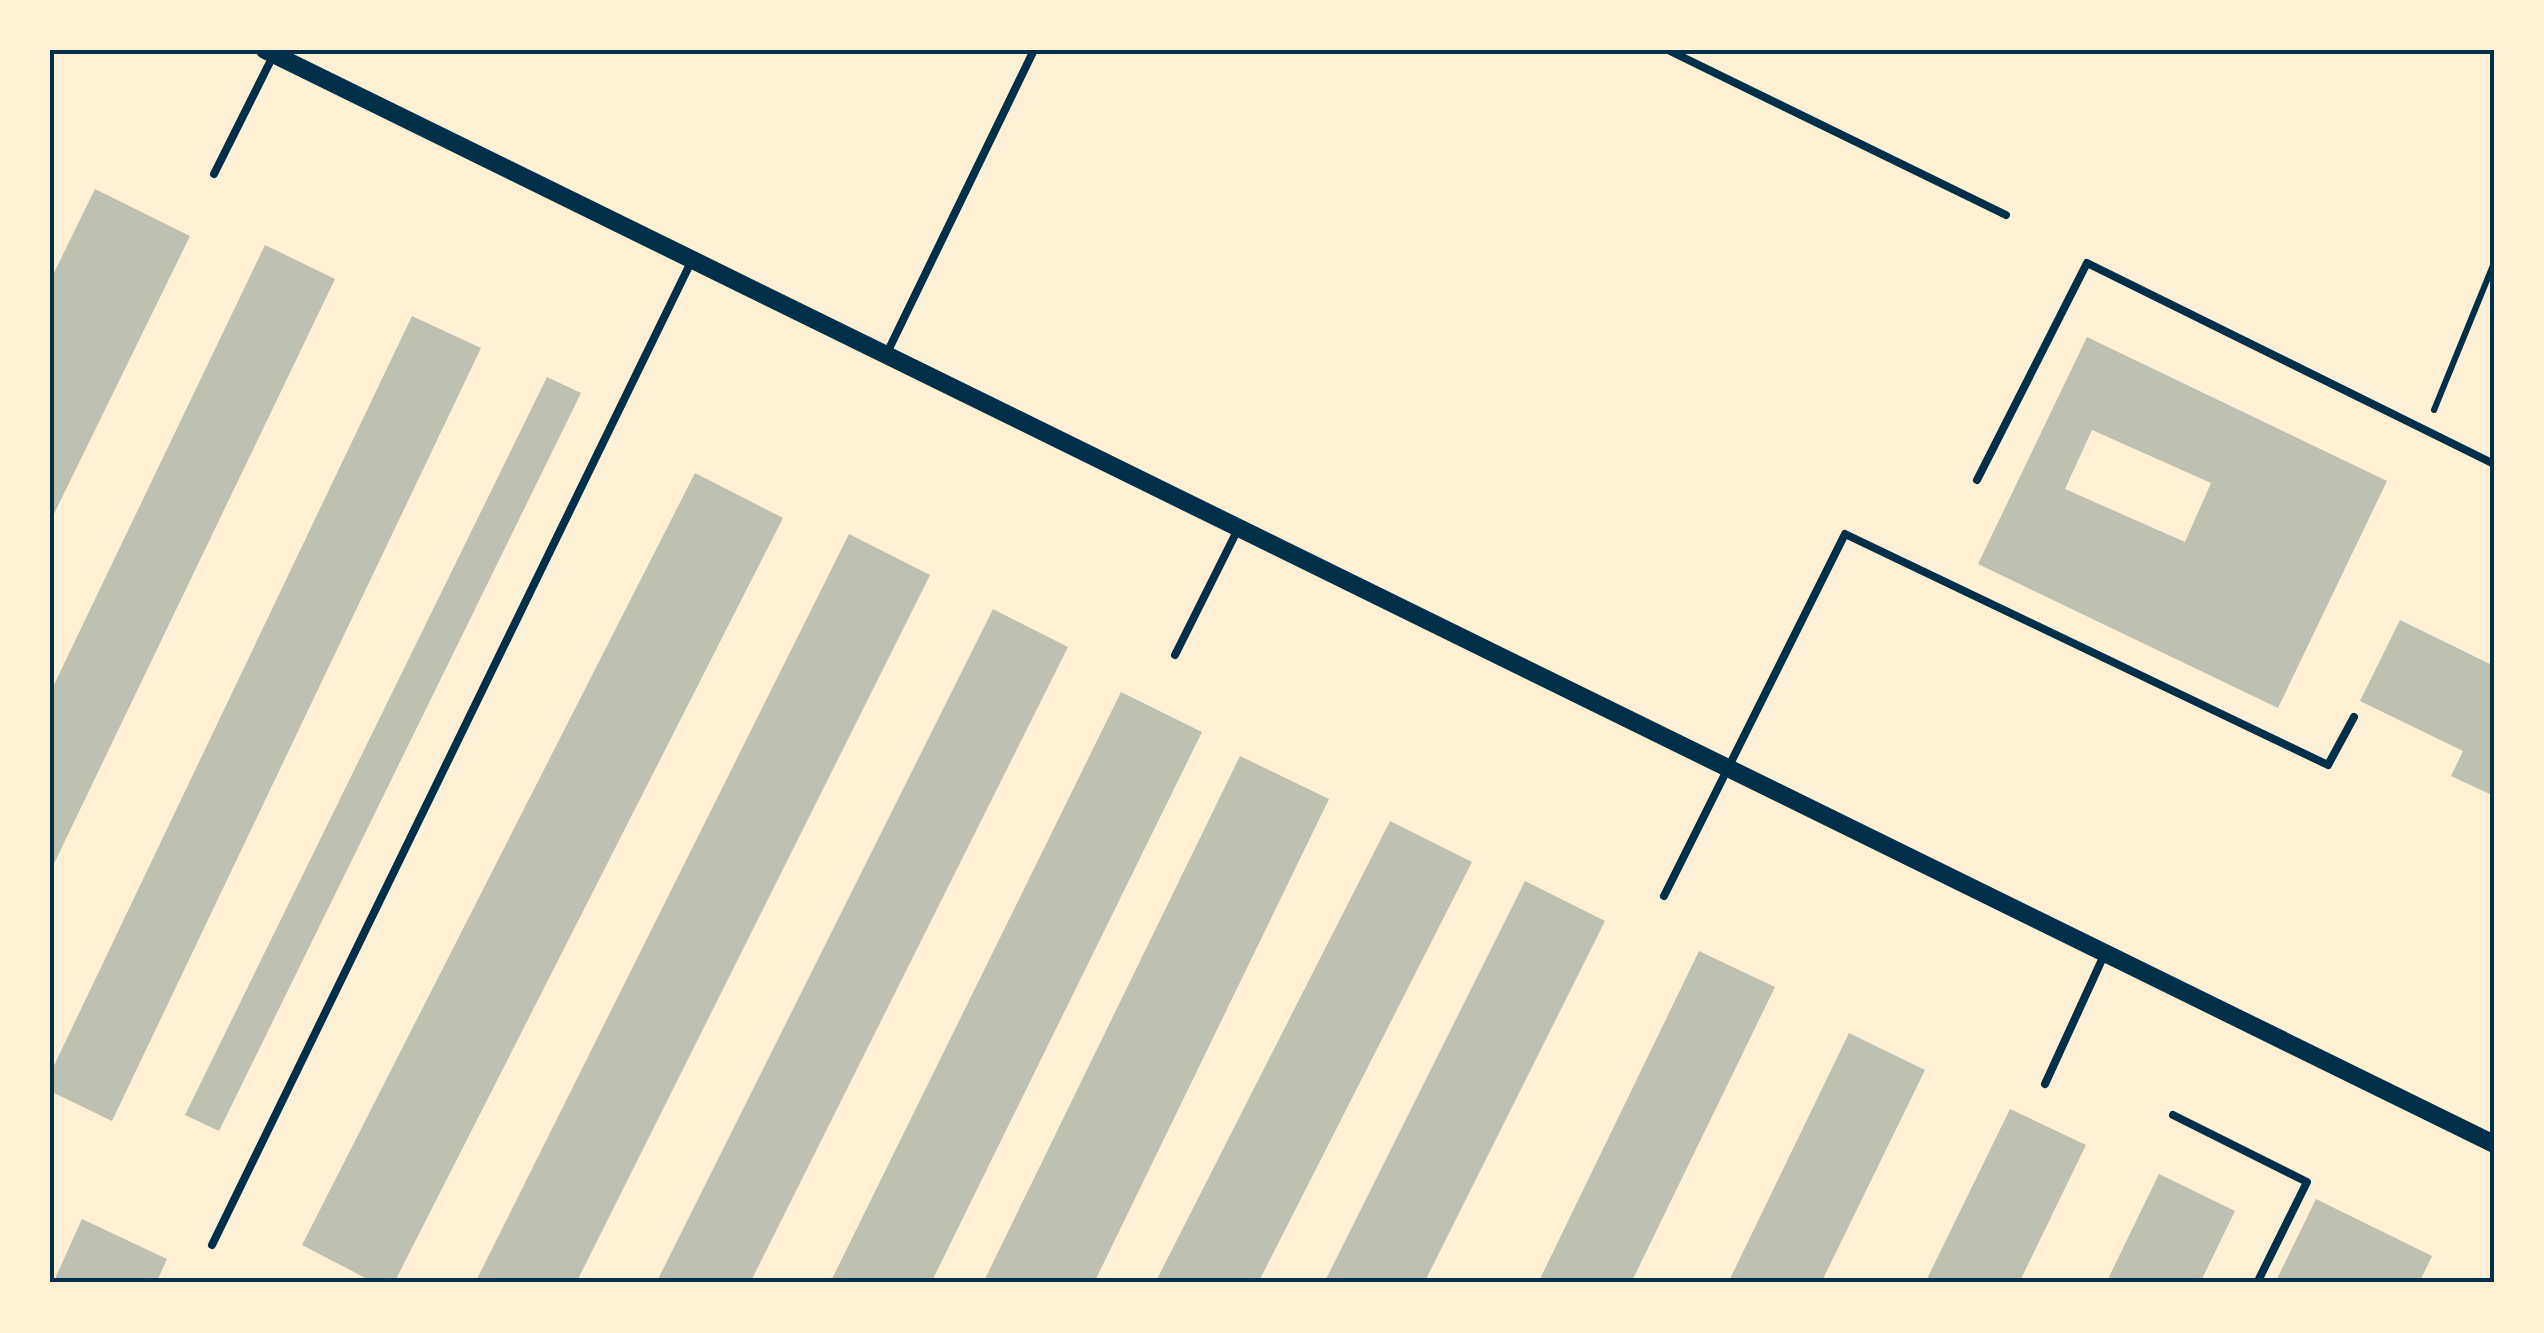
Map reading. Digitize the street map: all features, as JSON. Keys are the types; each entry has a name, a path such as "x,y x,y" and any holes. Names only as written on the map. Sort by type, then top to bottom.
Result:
{"street":[{"path":"269,52 2494,1144"}],"lane":[{"path":"886,355 1034,50"},
{"path":"1668,50 2006,214"},
{"path":"214,174 269,52"},
{"path":"212,1245 692,260"},
{"path":"1977,480 2087,263 2494,464"},
{"path":"1175,655 1239,528"},
{"path":"1664,896 1725,766 1845,534 2328,765 2354,717"},
{"path":"2045,1084 2105,953"},
{"path":"2173,1116 2307,1182 2257,1283"}],"path":[{"path":"2426,430 2494,263"}],"building":[{"path":"95,189 190,236 50,522 50,281"},
{"path":"265,245 335,279 50,872 50,693"},
{"path":"412,316 481,348 112,1121 50,1091 50,1074"},
{"path":"2087,337 2387,481 2278,708 1978,564","holes":["2092,430 2211,483 2185,542 2065,489"]},
{"path":"547,377 581,393 219,1131 185,1115"},
{"path":"695,473 783,518 394,1283 375,1283 302,1245"},
{"path":"849,534 930,575 576,1283 475,1283"},
{"path":"993,609 1068,647 750,1283 656,1283"},
{"path":"2400,620 2494,666 2494,796 2451,776 2463,751 2360,701"},
{"path":"1121,692 1202,732 931,1283 830,1283"},
{"path":"1240,756 1329,799 1094,1283 983,1283"},
{"path":"1390,821 1472,862 1258,1283 1155,1283"},
{"path":"1525,881 1605,921 1424,1283 1324,1283"},
{"path":"1699,951 1775,987 1631,1283 1538,1283"},
{"path":"1849,1033 1925,1070 1821,1283 1728,1283"},
{"path":"2010,1109 2086,1145 2019,1283 1925,1283"},
{"path":"2159,1174 2235,1211 2200,1283 2106,1283"},
{"path":"2316,1199 2432,1256 2419,1283 2275,1283"},
{"path":"82,1219 167,1259 156,1283 53,1283"}]}
